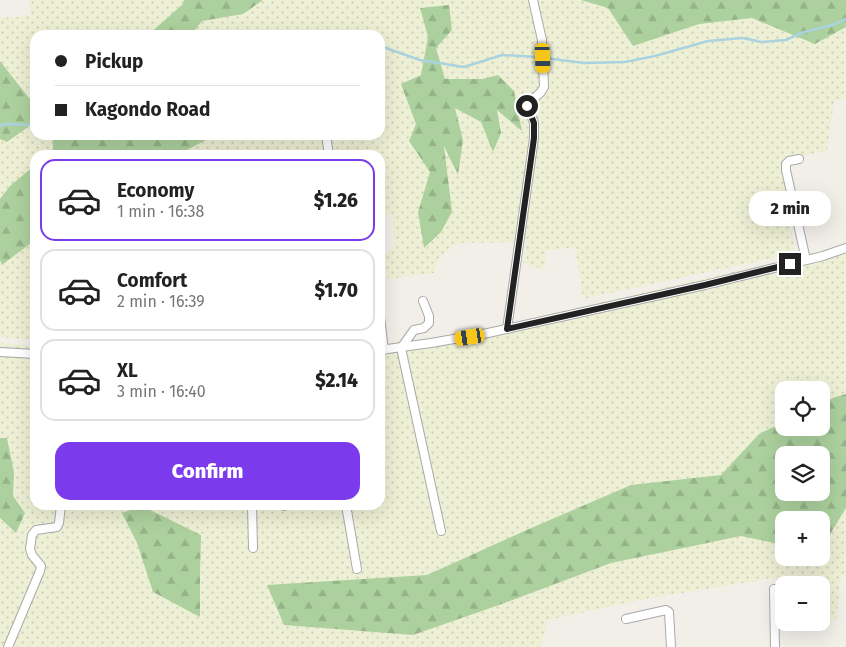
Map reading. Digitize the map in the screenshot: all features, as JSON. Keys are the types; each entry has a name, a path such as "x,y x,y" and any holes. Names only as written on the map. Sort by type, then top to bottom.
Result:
{"street":[{"path":"507,329 534,138 534,123 527,106 544,87 542,40 533,0"},
{"path":"799,159 788,161 786,170 806,260"},
{"path":"385,350 470,337 507,329 705,285 823,256 846,248"},
{"path":"423,301 429,316 429,323 424,328 414,330 401,348 441,531"},
{"path":"0,352 30,354"},
{"path":"8,647 40,571 41,566 32,555 30,549 32,535 36,530 56,527 59,522 60,510"},
{"path":"252,510 253,548"},
{"path":"347,510 357,568"},
{"path":"774,589 775,647"},
{"path":"626,619 666,610 668,612 672,647"}],"green space":[{"path":"29,0 846,0 846,98 834,101 827,151 784,159 787,212 796,253 583,299 575,247 546,251 545,270 523,263 527,242 457,243 439,258 434,273 388,279 385,254 394,246 393,214 385,215 385,150 30,150 30,340 0,337 0,18 31,16"},
{"path":"184,0 263,0 243,14 202,21 195,30 154,30 183,4"},
{"path":"581,0 846,0 846,27 815,44 752,18 699,24 633,46 608,8"},
{"path":"449,5 452,30 436,48 445,79 482,79 498,75 514,91 522,131 497,110 501,133 493,152 481,122 455,108 463,140 458,175 444,146 452,212 441,232 424,248 418,212 430,172 409,141 416,124 401,84 421,75 428,37 420,8"},
{"path":"0,61 30,98 30,126 7,142 0,139"},
{"path":"53,140 206,140 187,150 53,150"},
{"path":"30,169 30,244 2,265 0,260 0,199 10,186"},
{"path":"846,244 846,573 840,582 837,619 830,619 830,576 793,575 775,576 775,578 645,599 548,620 541,647 0,647 0,343 30,346 30,510 385,510 385,345 451,336 811,254"},
{"path":"846,394 846,508 830,534 830,511 775,511 775,543 741,536 611,563 413,635 284,625 267,585 427,575 631,485 721,475 759,434 775,426 775,436 830,436 830,400"},
{"path":"0,438 7,438 14,472 13,496 25,513 16,533 0,518"},
{"path":"131,510 150,510 201,535 200,617 153,592 137,543 122,513"}],"waterway":[{"path":"385,48 420,60 464,67 502,55 584,63 625,62 655,56 708,41 743,38 761,42 786,40 801,33 832,25 846,19"},
{"path":"0,126 5,124 30,125"}],"route":[{"path":"527,106 534,123 534,138 507,329 790,264"}]}
